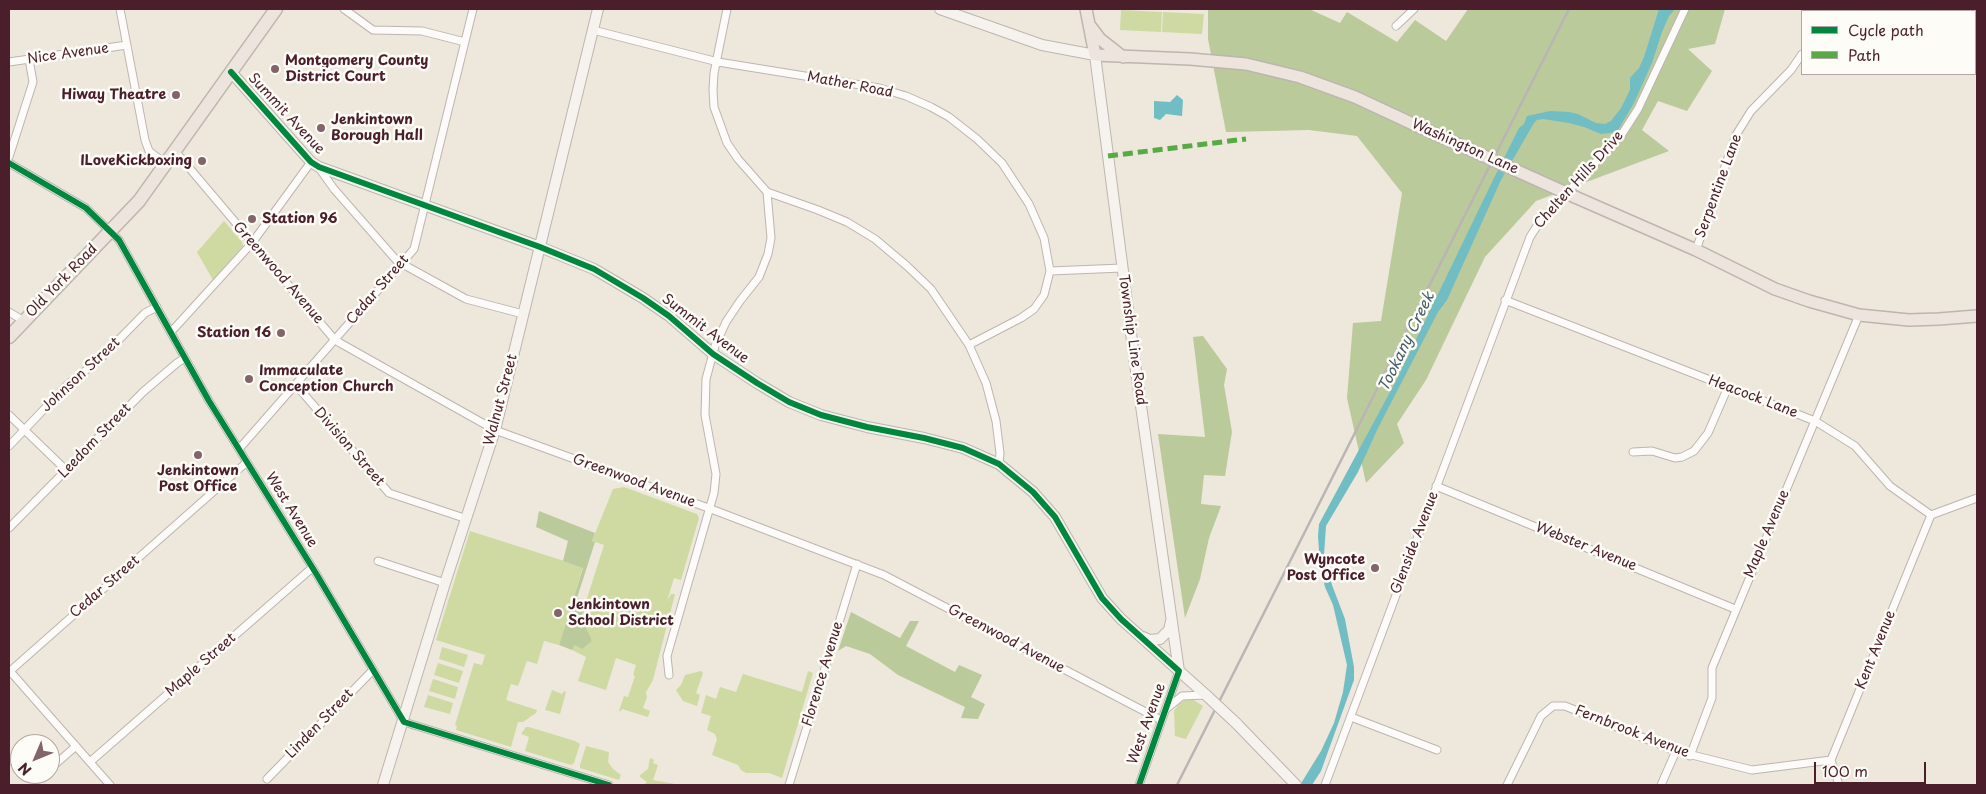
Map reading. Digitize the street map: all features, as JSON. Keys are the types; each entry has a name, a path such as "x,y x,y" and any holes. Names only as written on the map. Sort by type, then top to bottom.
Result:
{"highway":[{"name":"Old York Road","path":"9,337 139,201 276,9"}],"main road":[{"name":"Township Line Road","path":"1086,9 1095,55"},
{"path":"1089,24 1100,39 1123,57"},
{"name":"Washington Lane","path":"1095,55 1190,59 1246,64 1300,77 1355,97 1696,250 1775,289 1858,315 1908,320 1977,316"}],"street":[{"path":"120,9 147,146 149,151 166,164"},
{"path":"344,9 373,30 422,31 465,42"},
{"name":"Cedar Street","path":"240,449 414,249 473,9"},
{"name":"Walnut Street","path":"383,785 404,722 445,583 495,430 598,9"},
{"path":"727,9 718,62 714,73 713,90 714,107 727,143 766,192 847,222 875,240 930,289 969,345 986,383 1000,453 999,464"},
{"name":"Washington Lane","path":"940,9 1042,45 1095,55"},
{"path":"1396,26 1414,9"},
{"name":"Chelten Hills Drive","path":"1505,300 1530,237 1536,228 1613,144 1638,109 1685,9"},
{"name":"Mather Road","path":"593,30 718,62 879,88 906,96 931,107 949,117 977,138 1002,163 1013,178 1037,221 1044,238 1050,271 1044,295 1034,309 1021,318 969,345"},
{"name":"Nice Avenue","path":"9,62 127,45"},
{"name":"Township Line Road","path":"1095,55 1122,268 1179,671"},
{"name":"Serpentine Lane","path":"1696,250 1736,135 1751,111 1790,70 1801,55"},
{"path":"9,157 33,82 29,59"},
{"name":"Summit Avenue","path":"231,72 315,165 540,247 594,269 669,316 713,354 773,393 821,415 873,429 924,438 963,448 999,464 1033,492 1055,517 1102,598 1120,619 1179,671"},
{"name":"Greenwood Avenue","path":"175,151 334,339 495,430 884,575 1161,720"},
{"name":"West Avenue","path":"9,163 86,208 119,240 185,358 404,722"},
{"path":"171,332 252,243 315,165 397,261 466,299 523,314"},
{"path":"669,675 667,656 711,509 716,474 708,436 704,400 706,379 713,354 726,322 759,277 768,254 771,238 766,192"},
{"path":"1050,271 1122,268"},
{"name":"Heacock Lane","path":"1505,300 1815,421 1855,446 1890,486 1931,515"},
{"name":"Glenside Avenue","path":"1325,785 1505,300"},
{"name":"Johnson Street","path":"9,446 67,385 99,360 146,313 157,307"},
{"path":"9,312 24,321"},
{"name":"Maple Avenue","path":"1690,756 1712,698 1712,668 1858,315"},
{"name":"Leedom Street","path":"9,528 143,392 185,358"},
{"name":"Division Street","path":"296,385 389,493 467,519"},
{"path":"1633,452 1652,451 1675,458 1688,455 1708,433 1728,387"},
{"path":"9,415 66,470"},
{"name":"Cedar Street","path":"9,671 247,462"},
{"name":"Webster Avenue","path":"1436,486 1735,609"},
{"path":"1931,515 1977,498"},
{"name":"Kent Avenue","path":"1831,760 1931,515"},
{"path":"378,562 445,583"},
{"name":"Florence Avenue","path":"789,785 857,564"},
{"name":"Maple Street","path":"90,762 312,568"},
{"path":"1139,635 1150,640 1160,639 1169,630 1172,620"},
{"name":"Linden Street","path":"267,778 373,670"},
{"path":"9,671 110,785"},
{"path":"1179,671 1236,723 1295,785"},
{"name":"West Avenue","path":"1139,785 1179,671"},
{"path":"1166,709 1182,696 1206,696"},
{"name":"Fernbrook Avenue","path":"1507,785 1541,716 1553,706 1565,706 1690,756 1752,770 1831,760"},
{"path":"1351,717 1437,750"},
{"path":"404,722 610,785"},
{"path":"60,760 76,746"},
{"path":"1661,785 1676,751"},
{"path":"1831,760 1838,785"}],"green space":[{"path":"1106,9 1309,9 1340,23 1347,12 1397,42 1415,20 1446,41 1468,9 1725,9 1715,44 1688,49 1712,71 1687,111 1658,101 1642,130 1669,151 1536,201 1485,257 1426,380 1397,424 1404,443 1366,483 1347,398 1353,323 1381,321 1402,193 1357,136 1309,130 1226,132 1208,39 1208,10"},
{"path":"1121,10 1162,12 1161,32 1120,30"},
{"path":"1163,12 1204,14 1202,34 1162,32"},
{"path":"224,221 242,242 243,246 213,280 197,252"},
{"path":"1203,336 1227,369 1224,385 1232,432 1225,476 1204,475 1201,504 1221,506 1209,538 1200,579 1185,618 1158,434 1205,437 1193,337"},
{"path":"624,487 697,514 699,518 681,580 674,578 667,601 671,594 675,594 653,680 646,692 647,697 643,708 650,711 648,717 622,709 619,711 624,696 628,697 635,676 633,675 636,665 616,658 606,690 578,681 586,657 572,650 575,645 592,641 585,629 582,614 604,545 592,541 613,489"},
{"path":"539,511 595,533 592,541 595,542 577,598 586,601 582,614 583,621 592,641 582,649 575,645 572,650 559,645 583,568 563,561 568,541 536,527"},
{"path":"470,531 583,567 559,645 544,641 537,664 527,661 518,686 511,684 506,700 537,710 536,713 523,722 518,722 511,747 456,730 457,726 455,725 474,663 482,665 485,655 436,640"},
{"path":"851,612 900,638 910,621 919,621 906,646 955,672 959,665 982,675 971,697 985,704 978,719 961,718 965,707 898,675 870,654 846,646 838,651"},
{"path":"442,647 468,655 464,667 439,659"},
{"path":"438,663 463,671 459,683 434,675"},
{"path":"701,671 703,673 696,693 700,695 697,706 683,701 676,690 681,685 685,675"},
{"path":"808,671 813,673 782,778 769,773 746,773 738,765 712,755 717,739 715,734 707,730 711,716 701,713 706,695 716,699 720,687 736,692 743,674 802,692"},
{"path":"433,679 458,687 455,699 429,691"},
{"path":"552,690 562,694 564,691 566,692 560,714 545,710"},
{"path":"428,695 453,703 450,714 424,707"},
{"path":"1192,699 1203,706 1186,739 1175,736 1174,711 1185,700"},
{"path":"526,727 580,744 574,763 571,765 525,751 529,737 521,734"},
{"path":"586,746 609,752 608,762 621,775 619,780 580,768"},
{"path":"650,758 654,760 653,763 658,765 653,780 681,785 644,785 647,782 639,776 648,769"}],"water":[{"path":"1659,9 1675,9 1669,16 1662,32 1652,63 1634,103 1618,130 1601,134 1569,123 1543,119 1537,120 1534,123 1501,180 1447,300 1438,312 1378,428 1358,472 1326,526 1324,555 1332,585 1345,619 1354,667 1354,680 1321,771 1312,785 1300,785 1321,751 1334,723 1343,692 1347,665 1333,605 1325,587 1320,567 1319,524 1397,379 1519,128 1524,124 1527,116 1550,111 1578,114 1596,123 1605,124 1611,121 1621,108 1630,90 1630,78 1639,68 1644,57"},
{"path":"1177,95 1183,100 1182,116 1166,114 1160,120 1154,118 1154,101 1170,102"}],"railway":[{"path":"1177,785 1569,9"}],"marked path":[{"path":"1108,156 1246,139"}],"cycle path":[{"path":"231,72 311,162 319,167 540,247 594,269 643,298 669,316 713,354 789,402 821,415 963,448 999,464 1033,492 1055,517 1102,598 1121,619 1179,671 1139,785"},
{"path":"9,163 86,208 119,240 209,401 317,575 404,722 609,785"}],"place":[{"name":"Montgomery County District Court","path":"275,69"},
{"name":"Hiway Theatre","path":"176,95"},
{"name":"Jenkintown Borough Hall","path":"321,128"},
{"name":"ILoveKickboxing","path":"202,161"},
{"name":"Station 96","path":"252,219"},
{"name":"Station 16","path":"281,333"},
{"name":"Immaculate Conception Church","path":"249,379"},
{"name":"Jenkintown Post Office","path":"198,455"},
{"name":"Wyncote Post Office","path":"1375,568"},
{"name":"Jenkintown School District","path":"558,613"}],"water label":[{"name":"Tookany Creek","path":"1407,342"}]}
